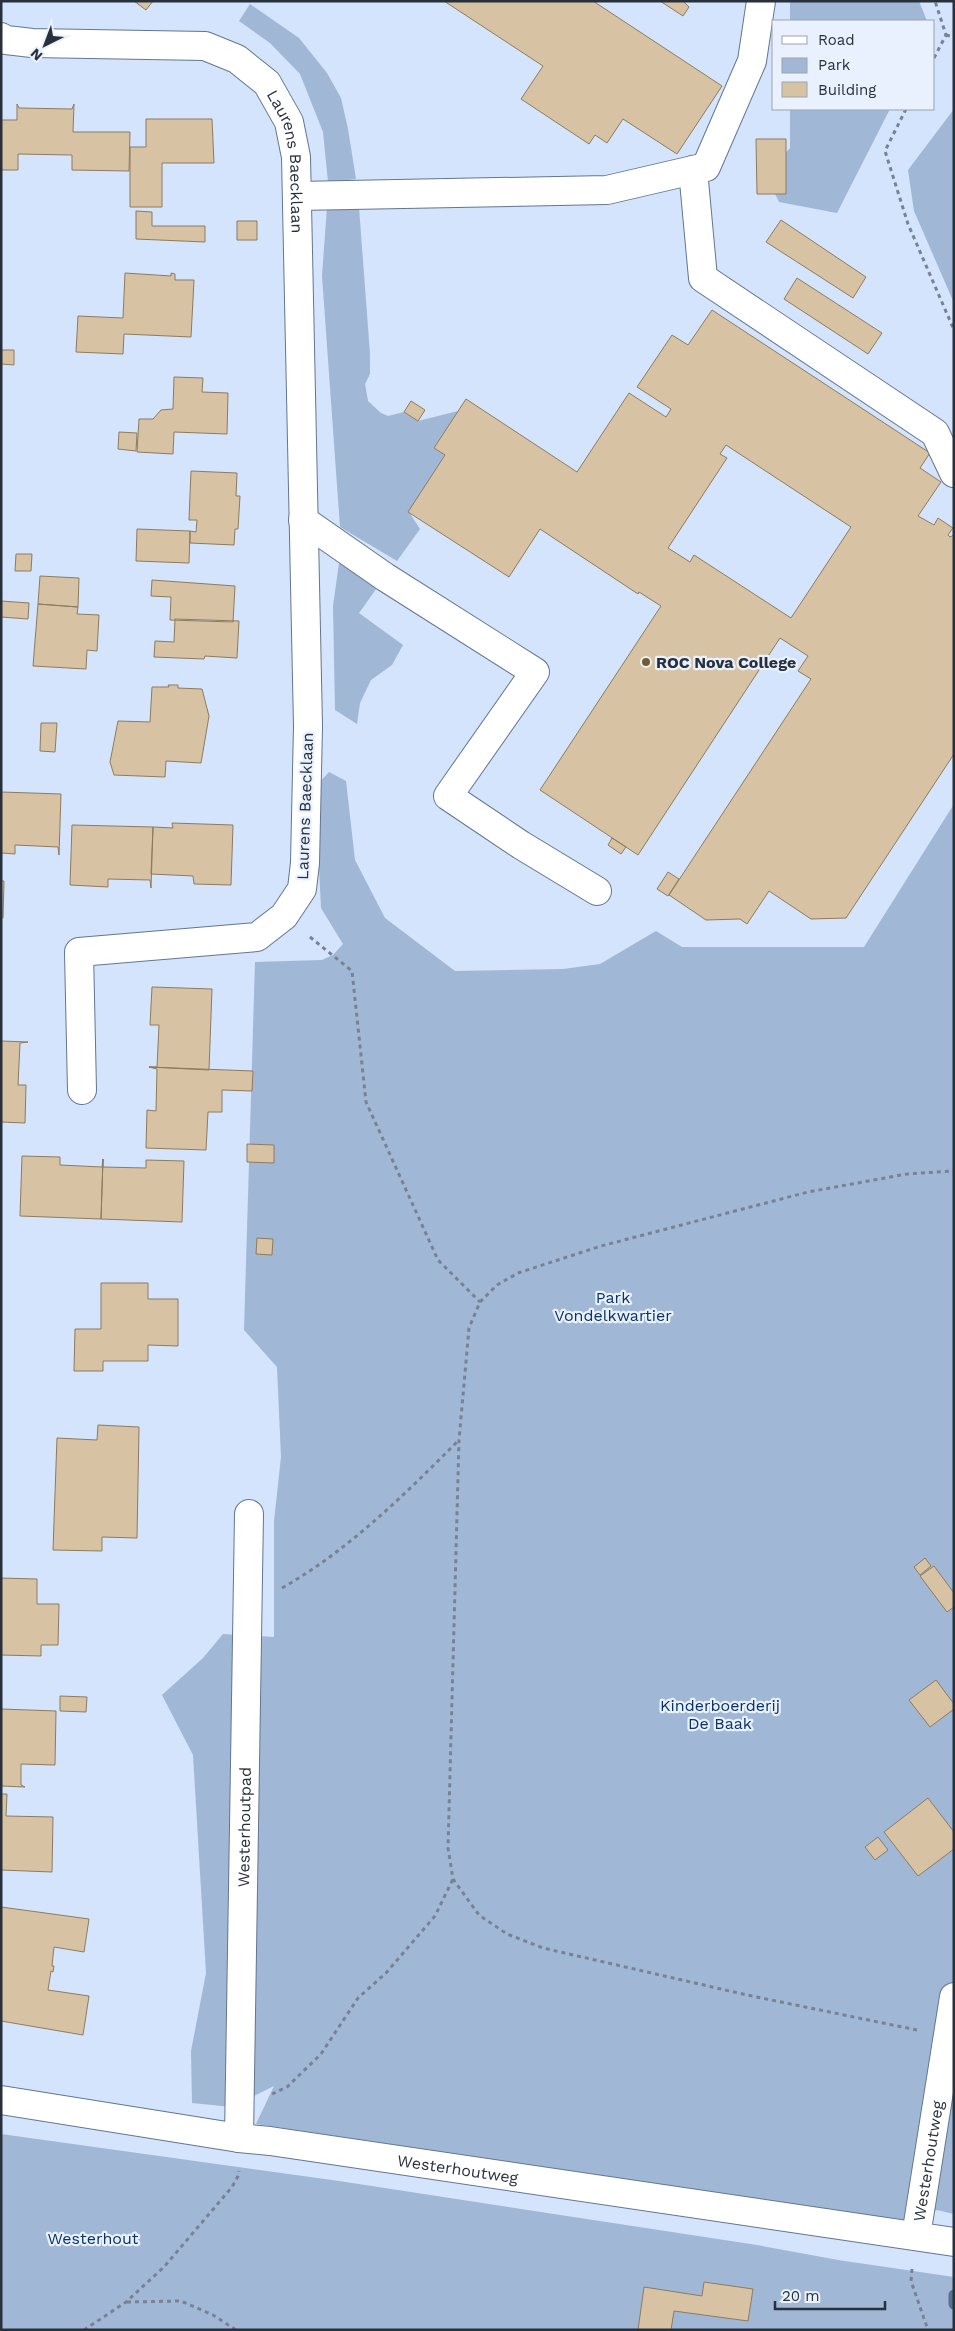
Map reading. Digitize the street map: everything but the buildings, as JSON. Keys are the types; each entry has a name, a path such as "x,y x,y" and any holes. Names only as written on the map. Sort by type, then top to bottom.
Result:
{"street":[{"path":"297,196 607,190 706,167 752,61 761,1"},
{"name":"Laurens Baecklaan","path":"1,37 6,40 32,43 205,46 237,59 267,83 289,122 296,156 303,520 307,600 308,726 305,863 302,889 284,916 257,937 232,941 79,952 82,1090"},
{"path":"692,170 702,278 935,433 954,473"},
{"path":"303,520 385,577 535,672 448,796 522,845 597,891"},
{"name":"Westerhoutpad","path":"239,2138 249,1514"},
{"name":"Westerhoutweg","path":"916,2236 954,1997"},
{"name":"Westerhoutweg","path":"1,2100 239,2138 954,2242"}],"path":[{"path":"935,1 946,35 935,56"},
{"path":"946,35 954,37"},
{"path":"906,110 885,151 908,224 954,330"},
{"path":"284,916 352,971 366,1102 438,1260 480,1302"},
{"path":"947,2036 747,1995 543,1948 506,1934 479,1915 453,1879 448,1848 459,1440 469,1328 480,1302 497,1285 518,1273 601,1246 808,1192 907,1174 954,1171"},
{"path":"248,1607 314,1570 392,1507 459,1440"},
{"path":"240,2110 287,2087 321,2054 358,1998 386,1973 435,1916 453,1879"},
{"path":"84,2330 126,2302 164,2268 232,2187 238,2176 239,2138"},
{"path":"916,2236 911,2281 928,2330"},
{"path":"126,2302 181,2301 214,2315 236,2330"}],"green space":[{"path":"790,1 919,1 927,20 790,20"},
{"path":"250,4 299,38 327,73 341,98 356,179 328,182 323,132 300,74 270,43 239,21"},
{"path":"954,109 954,303 914,211 908,170"},
{"path":"790,110 889,110 837,213 779,202 766,175 790,148"},
{"path":"327,207 359,207 370,354 370,374 365,384 368,401 381,413 388,416 404,412 418,421 458,411 434,448 445,455 409,512 420,529 397,561 340,527 322,276"},
{"path":"340,556 379,585 359,613 403,645 392,665 371,680 360,703 357,724 335,710 333,606"},
{"name":"Park Vondelkwartier","path":"329,772 346,781 355,860 385,918 455,971 563,969 600,964 656,931 682,947 864,947 954,804 954,2214 937,2210 910,2222 256,2124 274,2086 232,2107 192,2103 191,2051 206,1973 193,1755 162,1695 203,1658 223,1634 274,1637 274,1521 281,1457 277,1367 244,1330 255,962 322,960 333,955 343,944 321,908 315,787"},
{"name":"Westerhout","path":"1,2134 339,2181 954,2277 954,2330 1,2330"}],"waterway":[{"path":"954,2295 954,2304"}],"place":[{"name":"ROC Nova College","path":"646,662"}],"park label":[{"name":"Kinderboerderij De Baak","path":"720,1714"}]}
